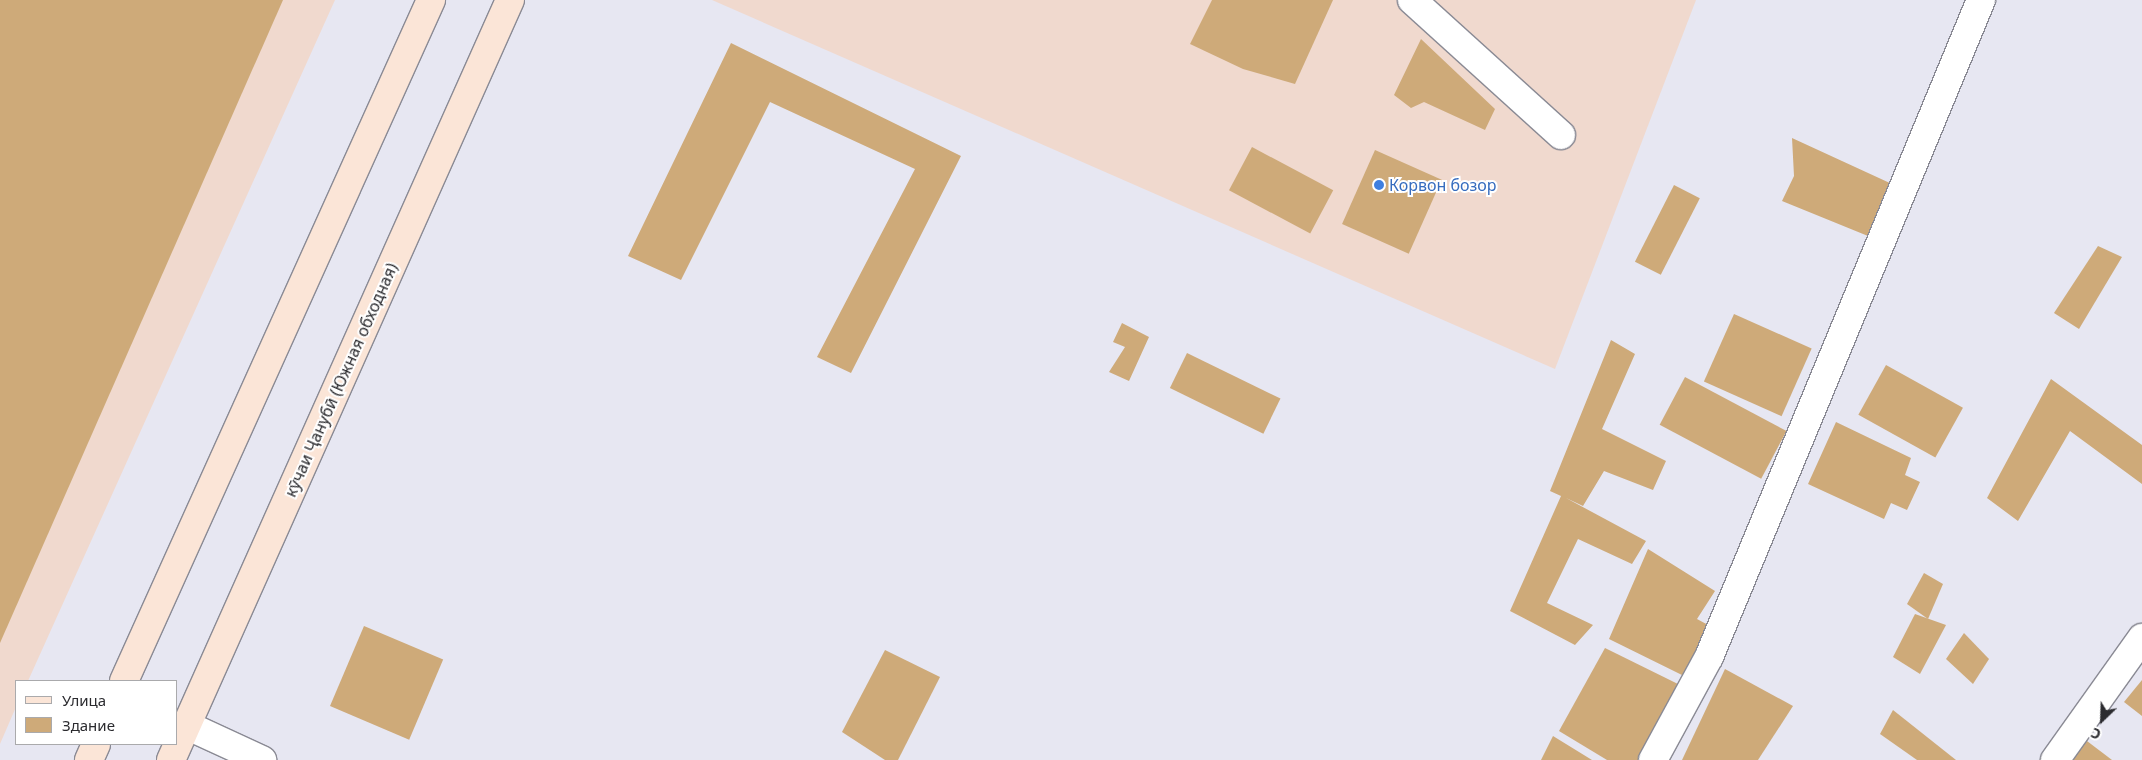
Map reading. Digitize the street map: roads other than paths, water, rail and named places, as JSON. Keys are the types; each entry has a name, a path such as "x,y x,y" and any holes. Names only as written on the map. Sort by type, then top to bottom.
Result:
{"main road":[{"path":"124,680 431,0"},
{"name":"кӯчаи Ҷанубӣ (Южная обходная)","path":"178,744 510,0"},
{"path":"88,760 96,745"},
{"name":"кӯчаи Ҷанубӣ (Южная обходная)","path":"171,760 178,745"}],"street":[{"path":"1412,0 1561,135"},
{"path":"1653,760 1709,656 1981,0"},
{"path":"2055,760 2142,638"},
{"path":"186,726 262,760"}],"place":[{"name":"Корвон бозор","path":"1379,185"}]}
